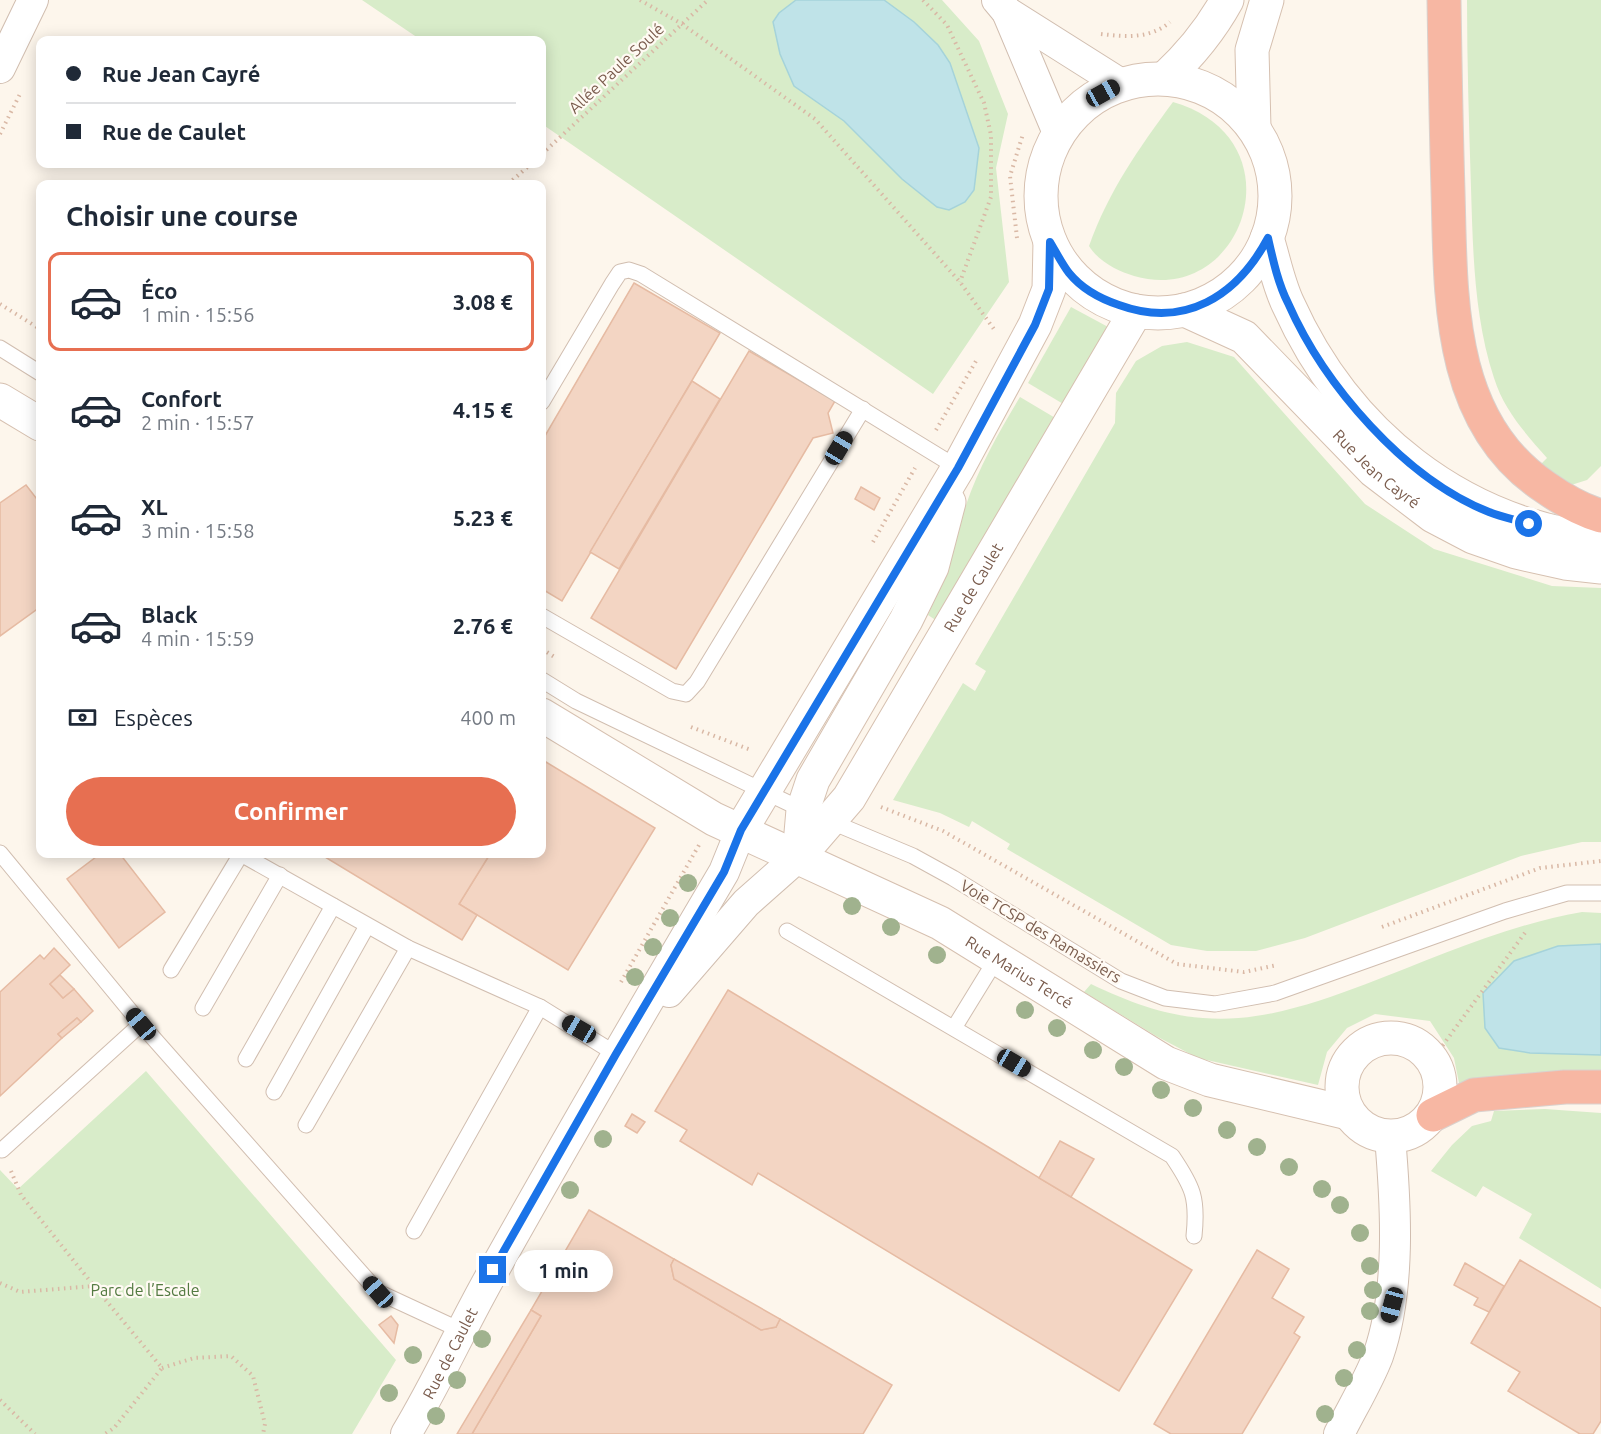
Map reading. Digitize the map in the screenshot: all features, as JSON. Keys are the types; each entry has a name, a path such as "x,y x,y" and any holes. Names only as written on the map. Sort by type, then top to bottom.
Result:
{"highway":[{"path":"1444,0 1450,274 1459,350 1471,392 1496,442 1515,463 1557,495 1601,516"},
{"path":"1432,1115 1474,1095 1565,1087 1601,1087"}],"main road":[{"path":"1165,78 1198,45 1227,0"},
{"path":"1254,128 1252,50 1267,0"},
{"path":"1165,78 1200,85 1230,102 1254,128 1271,162 1275,201 1268,238 1254,263 1235,284 1211,300 1185,310 1160,314 1136,311 1100,298 1034,243 1041,206 1043,168 1058,133 1085,103 1120,84 1165,78"},
{"name":"Rue Jean Cayré","path":"1268,238 1287,303 1326,373 1370,427 1431,480 1488,512 1569,537 1601,540"},
{"name":"Rue de Caulet","path":"741,830 958,468 1035,325 1049,289 1034,243"},
{"name":"Rue Jean Cayré","path":"1185,310 1244,337 1374,471 1433,516 1473,537 1516,552 1565,563 1601,567"},
{"name":"Rue de Caulet","path":"817,816 849,798 1136,311"},
{"path":"0,400 36,422"},
{"name":"Rue de Caulet","path":"799,856 817,816 813,780 906,620 932,567 958,468"},
{"name":"Rue Marius Tercé","path":"546,717 696,808 940,923 1166,1063 1210,1080 1348,1113"},
{"path":"1384,1038 1400,1038 1414,1043 1427,1052 1432,1060 1440,1082 1440,1099 1432,1115 1413,1131 1390,1137 1374,1134 1359,1125 1348,1113 1342,1097 1342,1081 1351,1059 1369,1043 1384,1038"}],"street":[{"path":"0,69 33,0"},
{"path":"1002,6 1120,84"},
{"path":"1002,6 1058,133"},
{"name":"Rue de Caulet","path":"406,1434 427,1399 460,1330 616,1054 724,872 741,830"},
{"name":"Rue de Caulet","path":"616,1054 746,903 799,856"},
{"path":"1339,1434 1377,1357 1392,1305 1393,1216 1390,1137"}],"lane":[{"path":"546,395 620,272 629,270 641,274 958,468"},
{"path":"0,348 36,370"},
{"path":"546,618 672,691 686,694 697,682 863,410"},
{"name":"Voie TCSP des Ramassiers","path":"546,682 576,701 817,816 913,856 1121,981 1165,998 1215,1004 1275,993 1505,911 1567,893 1601,893"},
{"path":"0,853 141,1024 378,1292 460,1330"},
{"path":"171,970 239,858"},
{"path":"248,858 408,948 540,1007 616,1054"},
{"path":"203,1008 280,876"},
{"path":"246,1059 333,906"},
{"path":"274,1092 368,926"},
{"path":"788,931 1172,1156 1192,1187 1197,1209 1194,1236"},
{"path":"306,1125 408,948"},
{"path":"954,1028 997,958"},
{"path":"414,1231 540,1007"},
{"path":"2,1150 141,1024"}],"path":[{"path":"640,0 682,24 815,119 960,282 998,335 1004,326"},
{"name":"Allée Paule Soulé","path":"546,150 708,0"},
{"path":"923,0 947,25 984,104 991,135 990,197 960,282"},
{"path":"1066,50 1081,31 1132,38 1162,29 1175,18"},
{"path":"1026,126 1010,176 1013,224 1034,243"},
{"path":"513,180 526,168"},
{"path":"0,304 36,326"},
{"path":"868,549 969,370 983,353"},
{"path":"753,751 758,741"},
{"path":"885,808 943,831 1177,964 1244,972 1286,963"},
{"path":"1372,931 1540,868 1601,861"},
{"path":"1432,1060 1529,927 1538,902 1540,868"},
{"path":"2,1150 21,1195 162,1368"},
{"path":"0,1283 20,1292 94,1286"},
{"path":"105,1434 114,1428 162,1368 194,1358 231,1356 253,1376 265,1424 263,1434"},
{"path":"0,1400 35,1434"},
{"path":"112,1434 114,1428"}],"green space":[{"path":"362,0 942,0 979,41 1008,114 996,168 1009,282 933,394 546,127 546,36 415,36"},
{"path":"1467,0 1601,0 1601,466 1587,480 1568,486 1538,467 1547,458 1523,430 1503,400 1494,378 1482,332 1473,236"},
{"path":"1173,102 1213,121 1236,149 1246,182 1243,215 1228,245 1204,268 1173,279 1134,276 1109,265 1089,246 1115,189 1136,154"},
{"path":"1071,307 1110,328 1065,405 1028,383"},
{"path":"1187,342 1234,357 1365,504 1434,549 1552,586 1601,588 1601,842 1582,842 1521,856 1305,938 1256,951 1207,951 1171,945 1007,849 1010,844 972,821 969,827 940,813 893,800 963,683 975,691 986,671 975,664 1115,423 1116,393 1136,361 1162,346"},
{"path":"1020,397 1057,419 937,621 928,615 971,491 990,450"},
{"path":"1582,912 1601,913 1601,1071 1525,1074 1459,1083 1454,1058 1430,1021 1375,1014 1347,1028 1327,1052 1318,1085 1198,1058 1156,1036 1084,992 1091,984 1145,1006 1173,1014 1203,1018 1224,1019 1266,1014 1327,998 1499,933"},
{"name":"Parc de l’Escale","path":"146,1071 396,1360 352,1434 0,1434 0,1170 18,1189"},
{"path":"1545,1109 1601,1113 1601,1289 1519,1238 1532,1214 1483,1186 1476,1197 1431,1171 1452,1145 1472,1126 1491,1121 1494,1111"}],"water":[{"path":"796,0 884,0 914,22 938,45 950,63 979,148 974,190 965,202 949,210 937,207 902,179 844,121 794,86 780,54 773,22 779,13"},
{"path":"1601,944 1601,1055 1530,1053 1499,1048 1485,1028 1483,993 1514,961 1558,946"}],"building":[{"path":"634,283 720,333 562,601 546,591 546,434"},
{"path":"749,351 835,401 828,413 833,433 813,438 676,669 591,618"},
{"path":"692,381 720,399 619,569 590,552"},
{"path":"26,485 36,498 36,610 0,636 0,503"},
{"path":"861,487 880,498 874,510 855,499"},
{"path":"546,762 655,828 568,970 459,904 488,858 546,858"},
{"path":"95,858 123,858 165,912 119,948 67,879"},
{"path":"327,858 488,858 459,904 477,915 462,940"},
{"path":"54,948 70,965 50,984 63,998 74,989 93,1011 81,1022 77,1018 58,1034 62,1038 0,1096 0,992 40,955 44,959"},
{"path":"60,975 74,989 63,998 50,984"},
{"path":"728,990 1192,1270 1119,1391 758,1173 752,1185 680,1141 687,1130 655,1111"},
{"path":"77,1018 81,1022 62,1038 58,1034"},
{"path":"632,1114 645,1122 637,1133 625,1126"},
{"path":"1060,1141 1094,1159 1071,1197 1039,1178"},
{"path":"589,1210 674,1259 671,1265 674,1279 761,1330 776,1327 780,1319 892,1385 863,1434 472,1434 541,1316 531,1310"},
{"path":"1257,1250 1289,1269 1272,1298 1304,1317 1294,1333 1300,1337 1242,1434 1171,1434 1154,1424"},
{"path":"674,1259 780,1319 776,1327 761,1330 674,1279 671,1265"},
{"path":"1520,1260 1601,1308 1601,1421 1593,1434 1580,1434 1508,1391 1520,1372 1471,1343"},
{"path":"1465,1263 1504,1286 1489,1312 1474,1305 1478,1298 1454,1285"},
{"path":"531,1310 541,1316 472,1434 457,1434"},
{"path":"391,1316 398,1325 394,1343 379,1325"}],"route":[{"path":"493,1270 616,1054 724,872 741,830 958,468 1006,380 1035,325 1049,289 1050,242 1070,274 1100,298 1136,311 1160,314 1185,310 1211,300 1235,284 1254,263 1268,238 1287,303 1326,373 1370,427 1431,480 1488,512 1529,524"}]}
